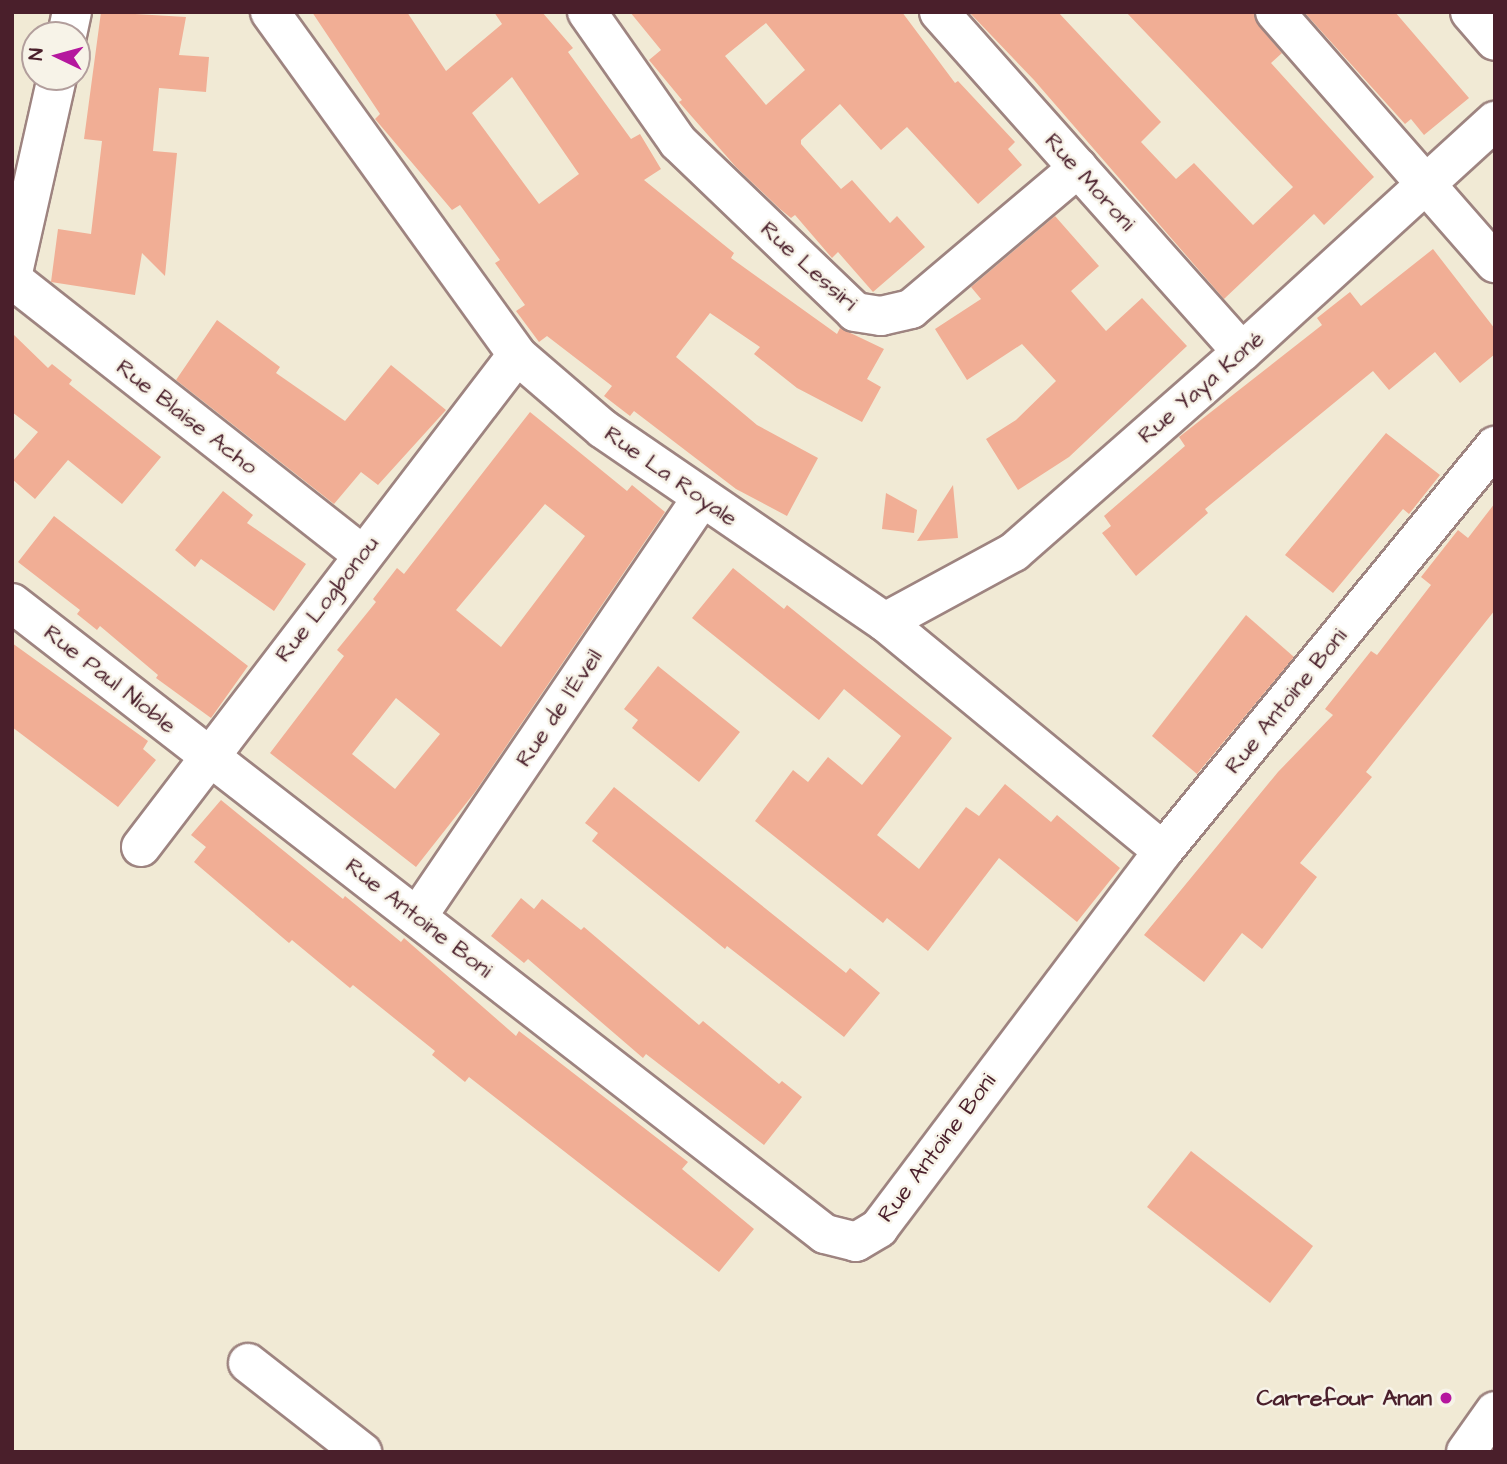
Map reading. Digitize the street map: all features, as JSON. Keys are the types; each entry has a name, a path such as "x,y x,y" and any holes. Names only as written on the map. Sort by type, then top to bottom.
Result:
{"street":[{"name":"Rue La Royale","path":"270,12 517,355 603,429 701,499 885,622 1163,851"},
{"name":"Rue Lessiri","path":"587,12 678,142 855,312 881,316 911,309 1078,168"},
{"name":"Rue Moroni","path":"939,12 1242,352"},
{"path":"1275,12 1495,263"},
{"path":"1470,12 1495,41"},
{"path":"12,278 54,91"},
{"name":"Rue Yaya Koné","path":"885,622 1014,551 1242,352 1495,121"},
{"name":"Rue Blaise Acho","path":"12,278 362,554"},
{"name":"Rue Logbonou","path":"141,847 208,755 517,355"},
{"name":"Rue Antoine Boni","path":"208,755 825,1234 856,1242 880,1228 1163,851 1495,446"},
{"name":"Rue de l'Éveil","path":"417,917 701,499"},
{"name":"Rue Paul Nioble","path":"12,603 208,755"},
{"path":"248,1363 362,1452"},
{"path":"1466,1452 1495,1411"}],"building":[{"path":"101,12 186,17 179,55 209,57 206,92 159,88 153,151 177,153 165,276 142,253 135,295 51,282 58,229 91,234 102,141 84,139"},
{"path":"312,12 407,12 446,71 502,24 494,12 542,12 573,48 568,52 631,139 640,134 661,169 644,180 734,253 731,258 837,334 840,328 884,349 867,379 881,387 862,422 797,388 754,354 760,347 710,313 676,357 757,425 818,458 787,516 736,489 634,411 630,416 604,396 612,386 547,336 539,342 516,311 525,305 495,263 500,260 460,205 452,210 375,119 380,114","holes":["512,77 579,174 539,204 472,113"]},
{"path":"630,12 902,12 955,83 958,81 1015,142 1008,149 1022,165 978,204 907,127 881,150 840,104 801,140 801,144 841,189 852,180 890,223 897,216 925,247 873,292 838,252 832,258 795,215 791,218 736,167 679,102 682,100 649,60 661,50","holes":["766,23 805,70 766,105 725,56"]},
{"path":"969,12 1058,12 1161,122 1141,142 1176,179 1194,163 1253,225 1293,187 1126,12 1254,12 1259,26 1282,53 1271,63 1374,177 1324,225 1314,214 1224,299 1034,80"},
{"path":"1304,12 1395,12 1469,98 1424,135 1411,119 1405,124"},
{"path":"1055,216 1099,266 1071,291 1106,331 1142,298 1187,346 1069,457 1018,490 986,439 1016,420 1056,381 1022,344 967,380 935,329 981,299 971,287"},
{"path":"1433,249 1495,329 1495,354 1460,383 1435,352 1389,390 1373,371 1205,509 1208,513 1136,576 1102,533 1111,526 1104,516 1185,446 1179,437 1322,325 1317,318 1350,292 1361,306"},
{"path":"217,320 280,367 276,373 345,421 391,365 446,410 378,485 361,472 334,504 176,380"},
{"path":"12,333 48,368 52,364 72,380 69,384 161,457 122,504 68,460 35,499 12,479 12,462 38,432 12,412"},
{"path":"530,412 627,491 632,485 665,512 475,792 416,867 270,753 344,656 337,650 376,602 373,599 397,568 404,574","holes":["545,504 585,536 501,647 456,610","396,698 440,734 395,789 352,754"]},
{"path":"1386,433 1440,475 1409,514 1403,509 1333,593 1285,555"},
{"path":"953,485 958,538 917,541"},
{"path":"223,491 253,515 247,523 306,564 274,611 201,559 195,567 175,550"},
{"path":"886,493 917,510 914,533 882,529"},
{"path":"1495,503 1495,610 1366,772 1372,777 1300,863 1317,877 1262,949 1242,933 1204,982 1144,935 1278,772 1333,715 1325,709 1371,651 1377,655 1431,585 1421,577 1458,530 1468,538"},
{"path":"54,516 248,666 211,718 156,678 158,675 100,626 97,630 77,614 80,610 18,562"},
{"path":"733,568 784,609 787,605 952,738 877,835 919,869 966,807 979,816 1005,784 1051,822 1057,815 1120,868 1077,922 999,858 928,951 887,918 883,923 755,821 793,770 808,782 828,757 862,785 901,736 844,689 819,720 692,618"},
{"path":"1246,615 1294,657 1197,774 1152,736"},
{"path":"12,643 148,741 143,749 156,760 118,807 12,727"},
{"path":"658,666 740,732 699,782 632,728 638,720 624,709"},
{"path":"614,787 846,973 850,968 880,993 844,1037 727,946 725,949 592,841 598,833 585,823"},
{"path":"221,800 343,899 345,896 401,942 404,938 516,1036 519,1031 688,1162 682,1169 754,1229 719,1272 469,1077 465,1082 432,1055 435,1051 353,985 350,988 292,940 289,943 194,862 206,847 191,835"},
{"path":"521,898 534,909 542,899 581,930 584,927 699,1025 703,1021 779,1084 782,1081 802,1097 764,1145 646,1054 643,1058 528,959 524,963 491,936"},
{"path":"1191,1151 1313,1246 1270,1303 1147,1207"}],"place":[{"name":"Carrefour Anan","path":"1446,1398"}]}
